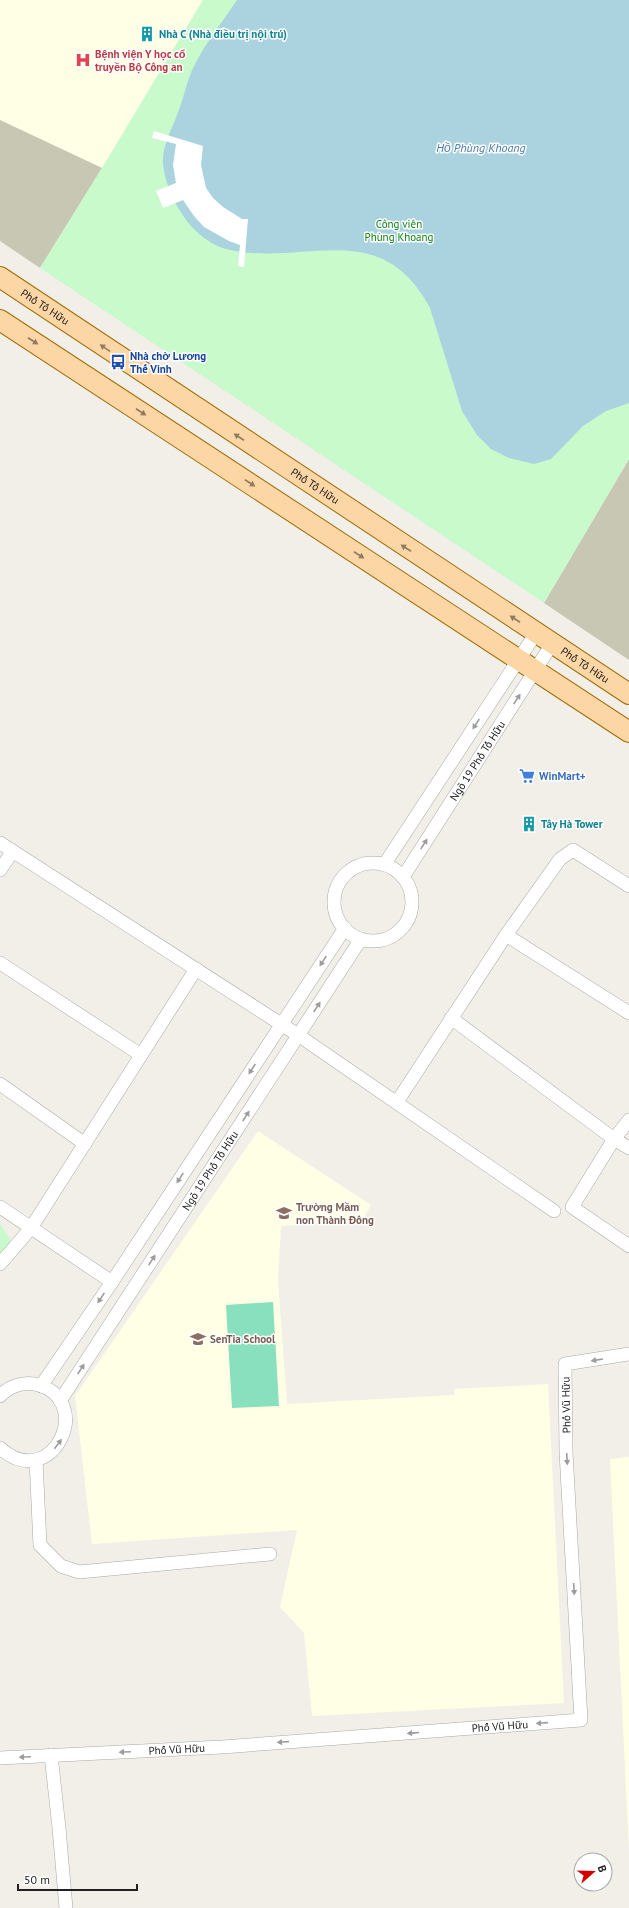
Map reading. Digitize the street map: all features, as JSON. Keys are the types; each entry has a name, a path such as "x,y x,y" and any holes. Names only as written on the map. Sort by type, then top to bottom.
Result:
{"main road":[{"name":"Phố Tố Hữu","path":"0,277 629,694"},
{"path":"0,320 629,732"}],"street":[{"name":"Ngõ 19 Phố Tố Hữu","path":"384,865 536,633"},
{"name":"Ngõ 19 Phố Tố Hữu","path":"403,877 552,644"},
{"path":"0,843 298,1035 554,1211"},
{"path":"397,1102 506,935 560,859 573,850 629,886"},
{"path":"0,870 13,851"},
{"path":"372,863 384,865 403,877 410,889 412,902 411,913 400,931 386,939 371,941 361,939 345,928 338,918 335,906 336,893 340,881 348,872 359,866 372,863"},
{"name":"Ngõ 19 Phố Tố Hữu","path":"41,1386 112,1282 345,928"},
{"path":"506,935 629,1013"},
{"name":"Ngõ 19 Phố Tố Hữu","path":"60,1402 361,939"},
{"path":"0,963 141,1055"},
{"path":"0,1264 31,1228 196,969"},
{"path":"451,1018 614,1139 629,1148"},
{"path":"0,1084 84,1144"},
{"path":"629,1120 614,1139 572,1207 629,1246"},
{"path":"0,1207 112,1282"},
{"name":"Phố Vũ Hữu","path":"0,1758 230,1746 581,1720 566,1452 565,1364 629,1354"},
{"path":"0,1396 12,1387 22,1384 41,1386 52,1392 60,1402 65,1415 66,1430 60,1444 50,1454 36,1460 22,1460 8,1455 0,1448"},
{"path":"36,1460 40,1545 61,1566 79,1572 270,1554"},
{"path":"51,1755 66,1908"}],"shaded area":[{"name":"Bệnh viện Y học cổ truyền Bộ Công an","path":"0,0 203,0 102,168 0,120"},
{"path":"0,120 102,168 40,268 0,241"},
{"path":"629,459 629,660 544,603"},
{"path":"258,1131 371,1205 362,1221 281,1226 278,1280 287,1404 454,1395 454,1389 548,1384 564,1703 312,1716 304,1633 280,1607 297,1530 92,1544 75,1396"},
{"path":"629,1457 629,1851 610,1459"}],"green space":[{"name":"Hồ Phùng Khoang","path":"203,0 629,0 629,459 544,603 40,268"},
{"path":"0,1224 9,1237 13,1249 0,1264"},
{"path":"273,1302 279,1406 232,1408 226,1305"}],"water":[{"name":"Hồ Phùng Khoang","path":"237,0 629,0 629,403 606,411 583,426 551,459 534,464 509,458 491,449 477,435 462,411 430,308 410,279 388,262 364,253 338,250 255,253 226,249 201,236 190,225 178,208 165,177 163,164 164,151 167,139 195,64"}],"pier":[{"path":"154,131 203,146 201,165 206,188 213,198 223,207 242,219 248,219 244,267 238,266 240,245 229,241 204,227 183,200 163,208 156,191 176,183 173,165 176,144 152,138"}],"place":[{"name":"Nhà C (Nhà điều trị nội trú)","path":"147,34"},
{"name":"Bệnh viện Y học cổ truyền Bộ Công an","path":"83,60"},
{"name":"Nhà chờ Lương Thế Vinh","path":"118,362"},
{"name":"WinMart+","path":"527,776"},
{"name":"Tây Hà Tower","path":"529,824"},
{"name":"Trường Mầm non Thành Đông","path":"284,1213"},
{"name":"SenTia School","path":"198,1339"}],"park label":[{"name":"Công viên Phùng Khoang","path":"399,230"}]}
